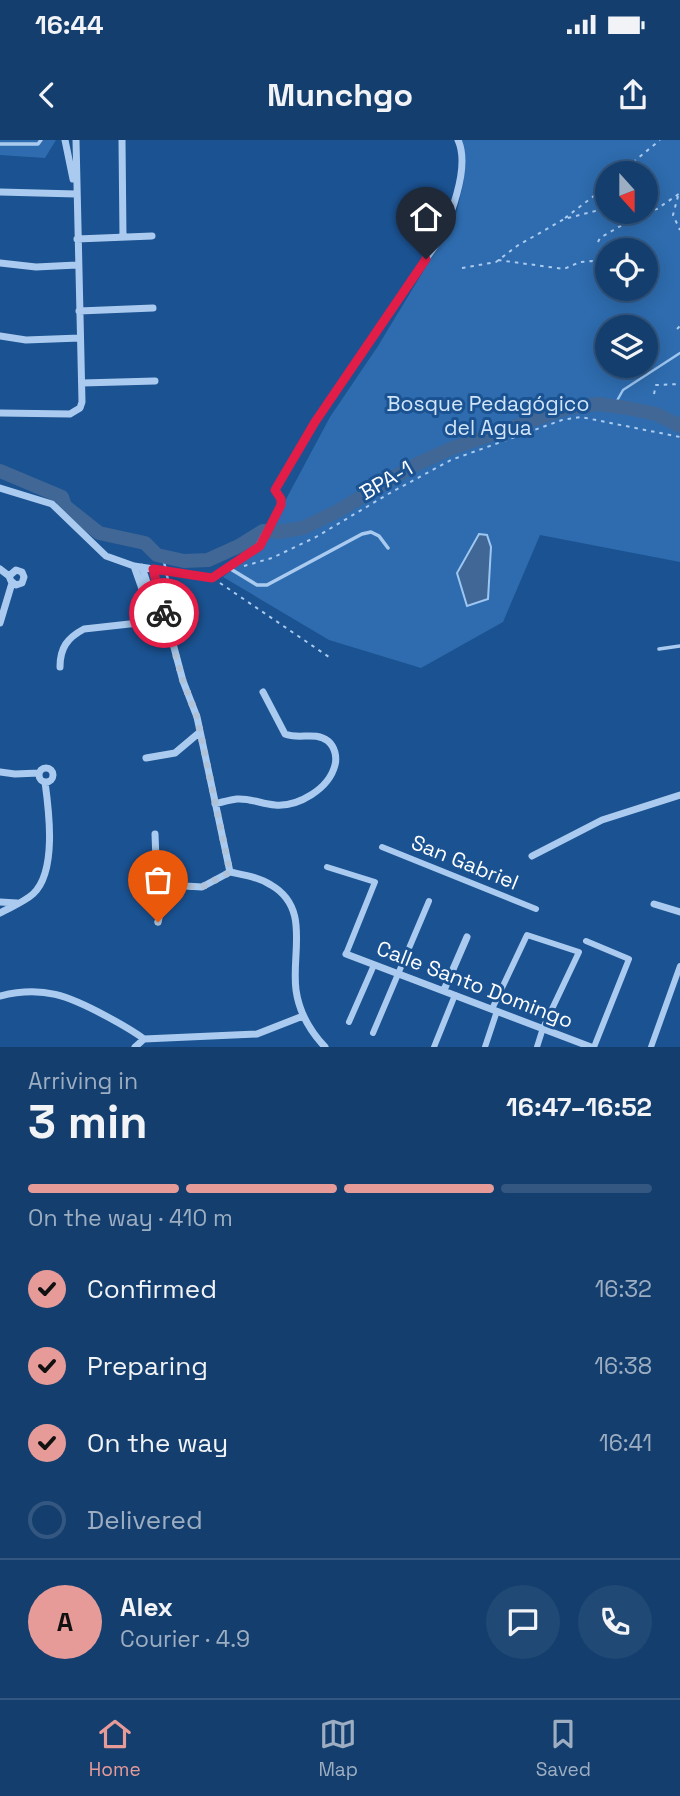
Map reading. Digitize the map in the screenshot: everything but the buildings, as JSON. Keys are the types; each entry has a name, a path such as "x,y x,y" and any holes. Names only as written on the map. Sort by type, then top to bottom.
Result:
{"street":[{"path":"65,140 76,194"},
{"path":"73,140 74,179"},
{"path":"0,413 70,414 80,408 82,383 73,140"},
{"path":"122,140 123,237"},
{"path":"0,488 52,504 106,556 138,567 212,578 231,569 260,546 281,505 281,499 275,490 315,422 441,237 452,213 460,176 462,148 458,140"},
{"path":"0,192 76,194"},
{"path":"77,239 152,236"},
{"path":"0,263 36,267 77,265"},
{"path":"79,311 153,308"},
{"path":"0,336 26,340 80,338"},
{"path":"82,383 155,381"},
{"path":"138,567 200,732 230,872"},
{"path":"0,569 11,580 0,623"},
{"path":"157,569 159,620"},
{"path":"60,667 60,656 65,643 84,629 159,620"},
{"path":"215,804 234,799 276,805 290,804 315,792 333,771 337,759 334,748 327,740 318,736 292,737 285,734 263,692"},
{"path":"146,758 175,753 200,732"},
{"path":"43,768 52,769 53,778 45,782 40,779 39,773 43,768"},
{"path":"0,772 39,773"},
{"path":"0,913 33,895 43,881 47,864 49,817 45,782"},
{"path":"532,856 602,820 680,795"},
{"path":"155,834 156,860 167,885 158,922"},
{"name":"San Gabriel","path":"382,847 536,909"},
{"path":"327,867 375,882 346,954"},
{"path":"167,885 202,887 230,872 272,885 282,893 295,912 296,988 303,1016 325,1047"},
{"path":"373,1032 429,901"},
{"path":"0,902 18,903"},
{"path":"654,904 680,912"},
{"path":"485,1047 495,1010 527,934 579,952 543,1028 537,1047"},
{"path":"444,990 467,937"},
{"path":"586,942 629,959 593,1047"},
{"name":"Calle Santo Domingo","path":"346,954 593,1047"},
{"path":"349,1022 374,965"},
{"path":"651,1047 680,966"},
{"path":"0,996 34,991 58,994 74,999 144,1039 257,1034 303,1016"},
{"path":"434,1047 456,995"},
{"path":"135,1047 144,1039"}],"lane":[{"path":"0,144 38,144 41,140"},
{"path":"231,569 257,584 267,585 362,534 371,532 379,536 388,548"},
{"path":"659,649 680,646"}],"path":[{"path":"635,161 660,140"},
{"path":"658,208 679,194"},
{"path":"679,194 673,215 680,230"},
{"path":"462,268 498,260 564,219 595,195"},
{"path":"564,219 595,211"},
{"path":"600,238 623,224"},
{"path":"498,260 564,269 580,262 592,261 595,264"},
{"path":"654,394 656,385 680,384"},
{"path":"231,569 273,558 316,537 392,492 452,461 565,420 582,418 680,438"},
{"path":"225,586 329,657"}],"green space":[{"path":"0,140 56,140 45,158 0,155"},
{"name":"Bosque Pedagógico del Agua","path":"461,140 680,140 680,562 540,535 503,622 421,668 329,640 223,577 261,546 330,417 378,346 455,219 463,185 465,152"}],"shaded area":[{"path":"479,534 487,535 491,547 488,599 467,606 457,573"}],"waterway":[{"path":"614,406 623,390 680,353"},
{"path":"0,471 62,497 65,506 99,533 145,543 157,555 184,561 208,560 263,531 278,532 303,528 338,511 415,465 450,449 568,408 598,404 627,408 656,414 680,426"},
{"path":"163,557 171,594"}],"way so far":[{"path":"158,922 167,885 202,887 230,872 197,717 183,681 164,613"}],"route":[{"path":"164,613 153,569 212,578 260,546 281,505 281,499 275,490 315,422 426,259"}]}
